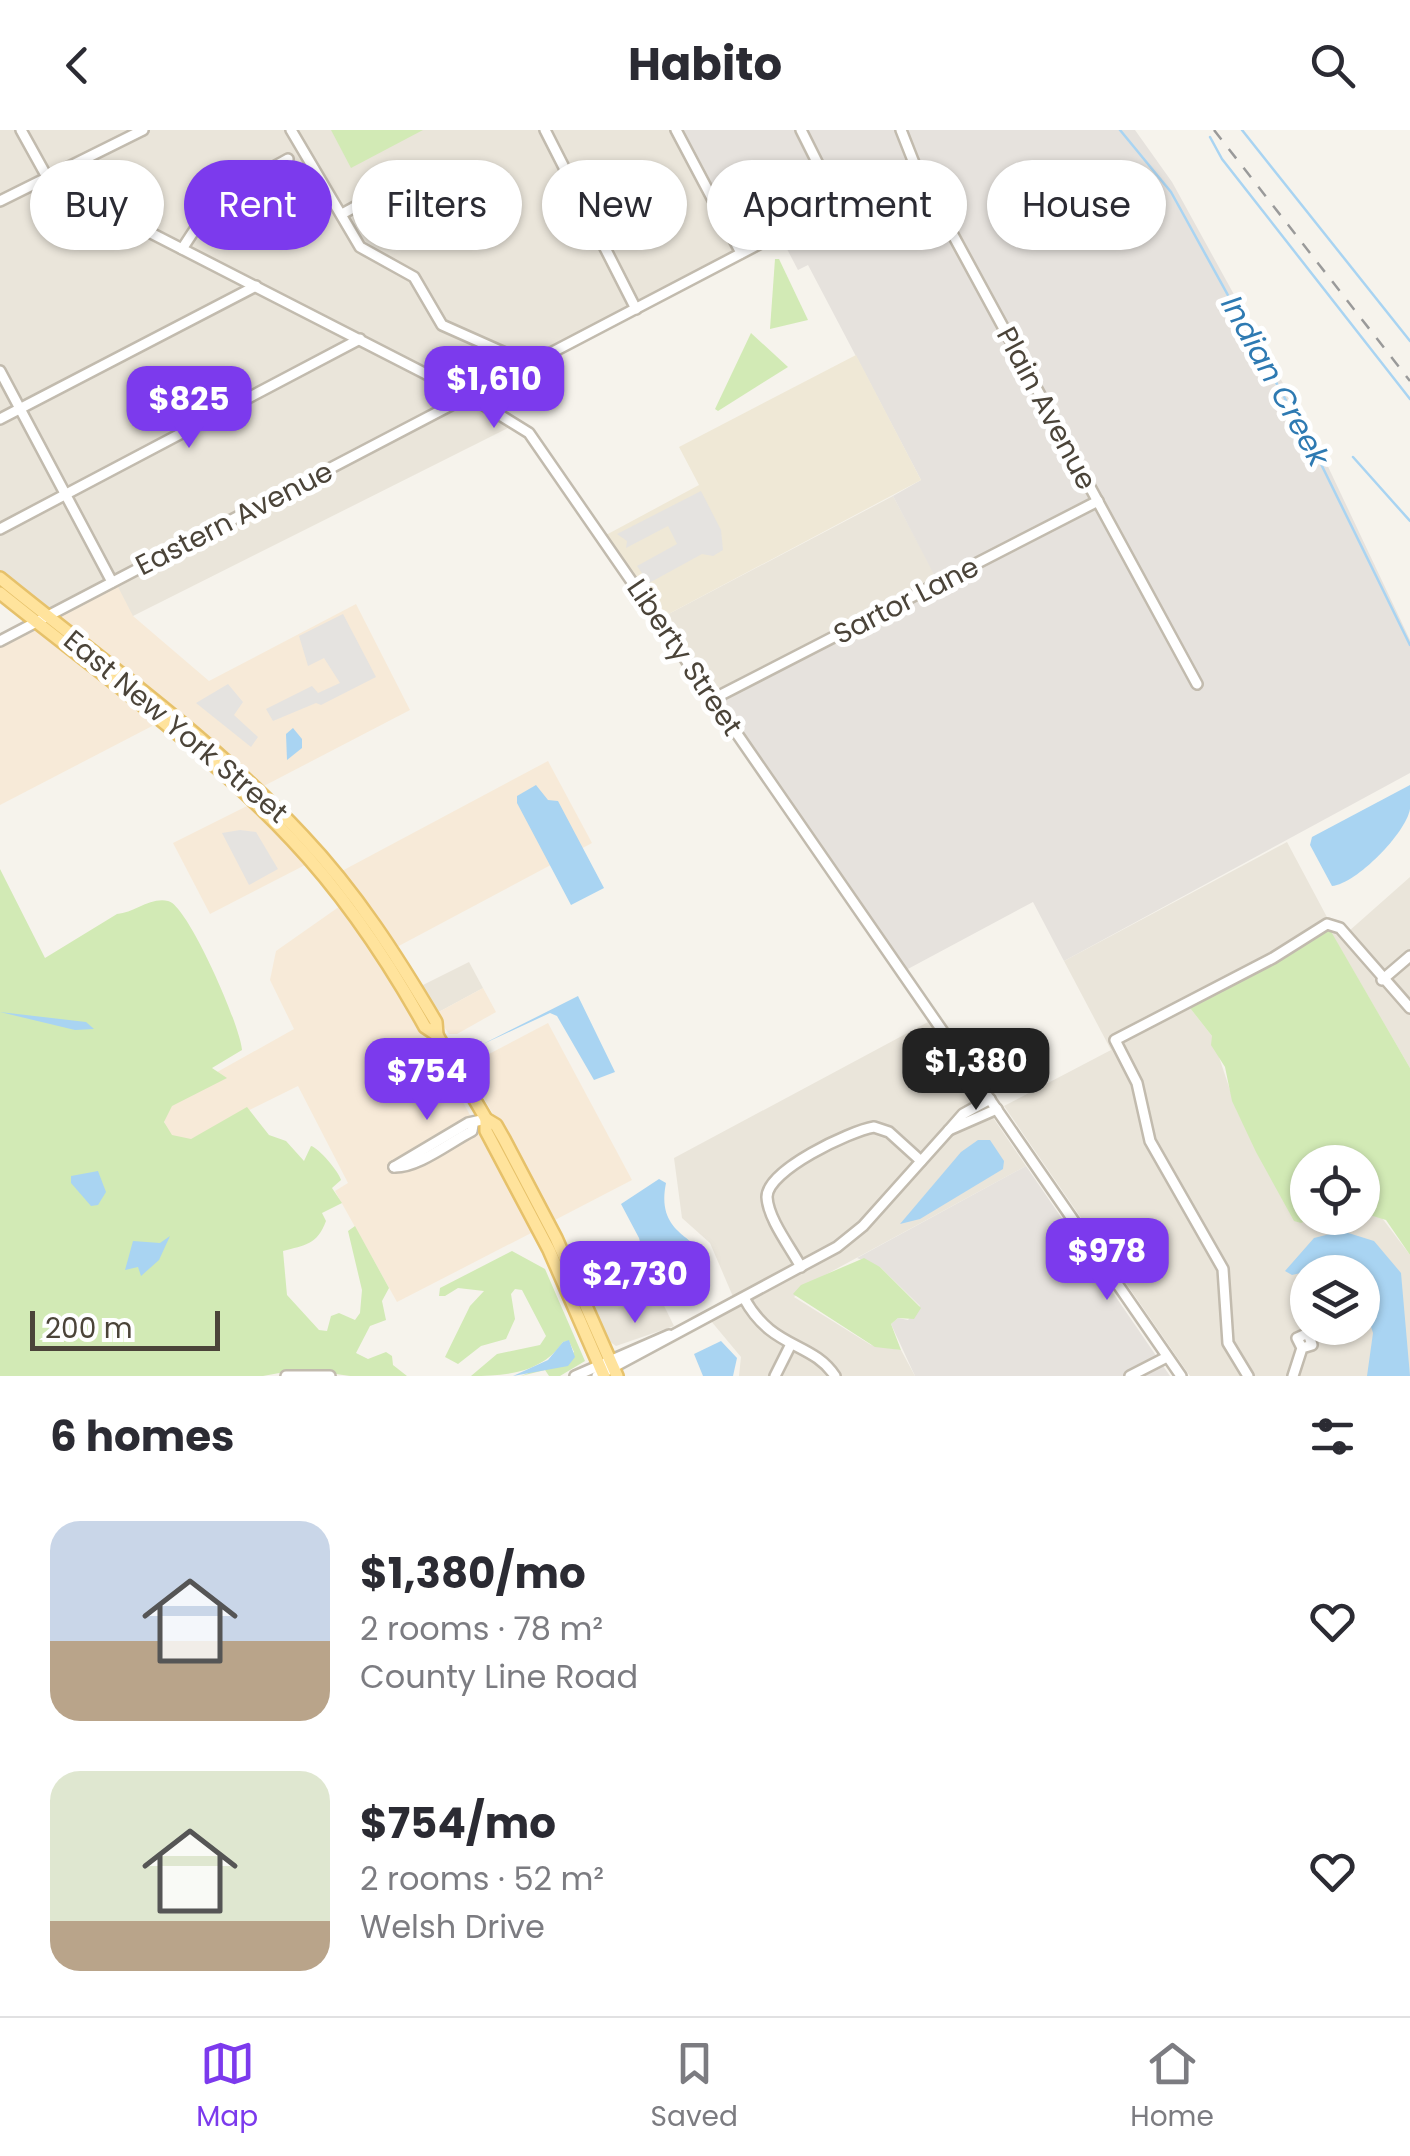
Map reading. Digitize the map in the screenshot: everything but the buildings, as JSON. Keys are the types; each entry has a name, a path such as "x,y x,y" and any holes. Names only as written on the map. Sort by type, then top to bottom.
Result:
{"main road":[{"name":"East New York Street","path":"0,578 41,619 234,784 291,838 360,921 486,1119 496,1125 534,1193 606,1370"},
{"name":"East New York Street","path":"0,593 41,619"}],"street":[{"path":"21,130 38,160"},
{"path":"81,160 142,130"},
{"path":"291,130 360,247 414,277 442,325 505,354 521,368"},
{"path":"545,130 636,308"},
{"path":"676,130 741,253"},
{"path":"800,130 816,160"},
{"name":"Plain Avenue","path":"901,130 913,160"},
{"path":"182,249 214,200 288,159"},
{"path":"0,202 30,186"},
{"path":"342,214 352,209"},
{"name":"Liberty Street","path":"164,239 469,396 512,420 536,441 1180,1376"},
{"name":"Eastern Avenue","path":"0,641 747,250"},
{"name":"Plain Avenue","path":"962,250 1197,684"},
{"path":"0,418 256,286"},
{"path":"0,528 360,339"},
{"path":"0,371 112,582"},
{"name":"Sartor Lane","path":"713,700 1098,501"},
{"path":"1248,1376 1228,1343 1223,1268 1150,1142 1137,1083 1115,1040 1332,924 1340,928 1410,1008"},
{"path":"1382,980 1410,956"},
{"path":"575,1376 606,1370 837,1248 863,1226 958,1118 990,1098"},
{"path":"949,1130 997,1108"},
{"path":"473,1126 468,1123 394,1167 434,1150 486,1119"},
{"path":"801,1267 768,1204 768,1191 778,1175 874,1127 889,1132 921,1161"},
{"path":"744,1298 760,1323 790,1346 820,1359 835,1376"},
{"path":"775,1376 790,1346"},
{"path":"1293,1376 1302,1348"},
{"path":"1130,1376 1167,1356"},
{"path":"286,1376 330,1376"}],"shaded area":[{"path":"0,130 15,130 32,160 30,250 164,250 164,244 514,425 133,616 53,617 0,574"},
{"path":"25,130 674,130 707,192 707,250 738,250 471,390 194,250 332,250 332,160 184,160 184,245 164,235 164,160 42,160"},
{"path":"674,130 1135,130 1156,160 987,160 987,250 1166,250 1166,174 1323,456 1410,640 1410,773 1064,961 1033,902 906,970 722,702 939,584 893,496 921,480 808,265 798,270 788,250 967,250 967,160 707,160 707,192"},
{"path":"856,355 921,480 661,618 606,535 699,485 679,447"},
{"path":"701,491 721,530 723,550 713,556 702,554 649,583 637,566 677,544 668,526 626,548 627,541 617,534"},
{"path":"893,496 940,584 716,696 661,618"},
{"path":"116,583 133,616 209,681 356,604 410,710 260,788 53,617"},
{"path":"343,614 376,677 321,705 316,703 273,721 266,709 312,686 318,693 340,683 324,658 308,666 299,636"},
{"path":"30,631 42,631 156,724 0,805 0,644"},
{"path":"228,684 243,702 234,715 258,737 251,747 196,703"},
{"path":"548,761 592,843 395,948 340,872"},
{"path":"251,804 309,863 210,914 173,843"},
{"path":"256,832 278,869 249,885 222,833"},
{"path":"1287,842 1328,919 1349,931 1410,877 1410,1068 1329,929 1190,1008 1212,1036 1237,1111 1290,1210 1290,1235 1380,1235 1380,1217 1410,1255 1410,1376 1190,1376 1004,1106 1111,1050 1064,961"},
{"path":"343,904 404,997 535,1231 397,1302 335,1191 348,1183 298,1086 171,1149 160,1104 294,1029 270,980 276,951"},
{"path":"469,962 483,988 435,1014 419,987"},
{"path":"483,988 496,1012 457,1034 449,1034 435,1014"},
{"path":"928,1022 1026,1166 814,1281 794,1297 871,1345 901,1350 915,1376 739,1376 741,1357 711,1321 737,1306 710,1243 682,1218 674,1158"},
{"path":"548,1023 632,1180 553,1221 466,1066"},
{"path":"1026,1166 1170,1376 915,1376 891,1324 898,1318 908,1320 920,1306 880,1267 857,1258"},
{"path":"644,1265 674,1326 616,1346 606,1339 587,1294"}],"green space":[{"path":"331,130 423,130 366,160 352,160 351,168"},
{"path":"775,259 779,259 808,320 770,329"},
{"path":"751,333 788,367 718,411 715,409"},
{"path":"0,869 45,958 117,914 161,900 177,907 211,967 242,1050 212,1068 227,1078 172,1106 164,1122 172,1135 191,1139 247,1107 269,1135 286,1141 304,1161 311,1146 323,1156 341,1180 332,1188 342,1203 322,1213 326,1221 314,1239 283,1251 287,1295 319,1330 327,1331 331,1316 339,1313 355,1320 360,1313 362,1290 348,1231 355,1226 389,1288 382,1301 386,1320 370,1326 356,1353 368,1359 386,1352 392,1356 393,1365 407,1376 350,1376 301,1369 263,1376 0,1376"},
{"path":"1329,928 1410,1068 1410,1255 1386,1220 1380,1218 1380,1145 1290,1145 1290,1214 1232,1101 1225,1067 1211,1045 1212,1036 1190,1008"},
{"path":"512,1251 545,1269 585,1361 560,1376 549,1376 545,1370 521,1376 543,1367 558,1367 574,1352 569,1341 545,1360 522,1371 471,1376 497,1354 540,1345 546,1336 522,1290 515,1289 511,1294 515,1319 506,1339 481,1346 458,1364 445,1357 470,1306 484,1291 458,1288 439,1296 440,1288"},
{"path":"864,1258 880,1267 921,1308 914,1319 898,1318 891,1324 901,1350 875,1347 793,1294 801,1285"}],"water":[{"path":"293,728 302,739 302,748 287,760 286,734"},
{"path":"536,785 548,800 558,801 604,888 571,905 517,803 517,796"},
{"path":"1410,785 1410,809 1400,831 1366,867 1332,886 1310,845 1312,837"},
{"path":"578,996 615,1072 594,1080 557,1016 550,1013 481,1045"},
{"path":"0,1012 86,1022 94,1029 75,1030"},
{"path":"978,1140 990,1140 1004,1161 1003,1169 920,1219 900,1224 961,1152"},
{"path":"98,1171 106,1192 98,1205 91,1206 71,1183 71,1176"},
{"path":"659,1179 666,1183 669,1218 705,1256 709,1268 709,1285 678,1303 665,1301 648,1272 639,1238 621,1204"},
{"path":"1355,1235 1374,1241 1401,1273 1410,1376 1367,1376 1371,1345 1380,1345 1380,1255 1299,1255 1314,1238"},
{"path":"170,1236 159,1260 141,1276 138,1267 125,1270 133,1241 160,1243"},
{"path":"569,1340 575,1357 568,1366 513,1376 548,1360"},
{"path":"721,1341 737,1358 733,1376 703,1376 694,1354"}],"waterway":[{"name":"Indian Creek","path":"1120,130 1171,192 1320,462 1410,645"},
{"path":"1242,130 1410,341"},
{"path":"1210,137 1222,159 1410,399"},
{"path":"1353,457 1410,521"}],"railway":[{"path":"1214,130 1410,381"}]}
